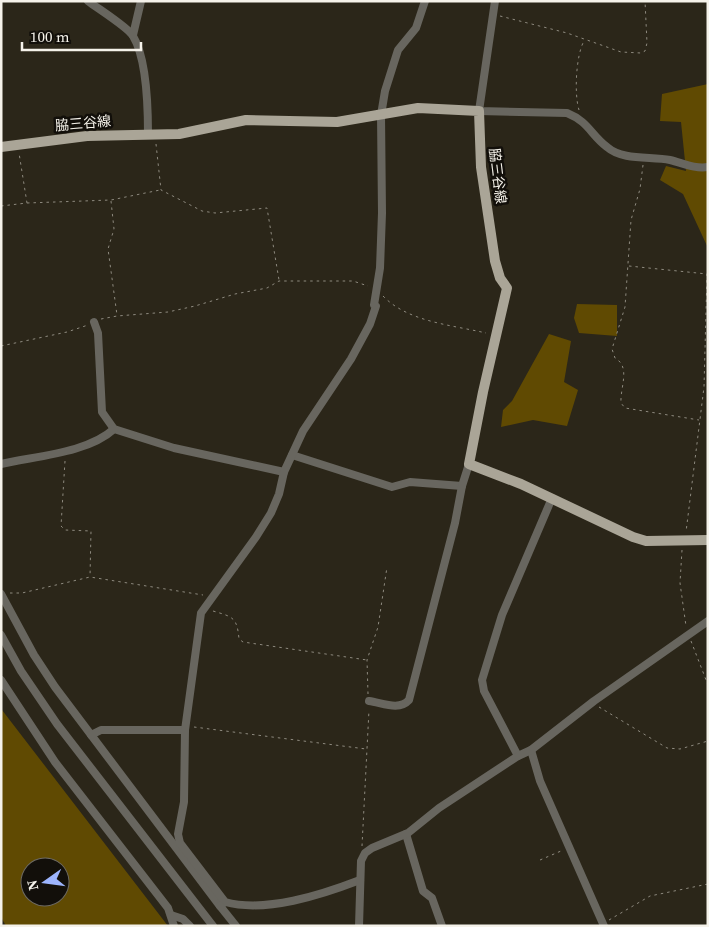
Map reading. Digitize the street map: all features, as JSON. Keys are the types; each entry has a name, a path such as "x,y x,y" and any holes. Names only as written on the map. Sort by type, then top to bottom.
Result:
{"main road":[{"name":"脇三谷線","path":"1,147 87,136 179,134 246,120 337,122 418,108 480,111 481,167 495,261 500,278 507,288 483,392 469,464"},
{"path":"469,464 552,498 633,538 646,541 708,540"}],"street":[{"path":"88,1 133,35"},
{"path":"141,1 133,35 144,73 152,134"},
{"path":"236,926 180,843 178,834 184,802 186,728 200,613 256,538 271,513 279,494 284,472 303,431 351,359 370,324 376,306 374,306 377,290 382,213 381,115 392,64 398,50 416,28 425,1"},
{"path":"495,1 480,111 567,112 580,118 607,148 622,154 670,160 699,168 708,167"},
{"path":"94,322 98,333 102,412 114,429 174,448 284,472"},
{"path":"1,464 89,445 104,438 114,429"},
{"path":"292,455 392,487 410,482 462,486"},
{"path":"370,702 398,706 404,705 409,700 469,464"},
{"path":"518,756 484,691 482,680 502,615 552,498"},
{"path":"5,593 34,655 91,735 222,904"},
{"path":"359,926 360,880 365,853 406,834 439,808 518,756 531,750 592,702 708,621"},
{"path":"1,635 21,671 57,724 213,926"},
{"path":"1,680 56,762 171,914 174,926"},
{"path":"91,735 101,730 186,728"},
{"path":"531,750 540,781 604,924"},
{"path":"406,834 423,891 432,898 442,926"},
{"path":"222,904 295,902 360,880"},
{"path":"171,914 182,919 190,926"}],"path":[{"path":"492,14 621,52 641,53 645,50 647,43 645,1"},
{"path":"580,118 576,92 580,49 584,40"},
{"path":"152,134 161,190"},
{"path":"18,145 27,202"},
{"path":"643,157 640,189 631,220 628,252 630,266 625,307 612,349 614,358 621,362 624,368 621,403 625,408 699,420"},
{"path":"1,206 27,202 111,200 161,190 202,211 215,213 266,208 279,281"},
{"path":"111,200 114,229 108,249 117,316"},
{"path":"630,266 707,274 704,387 680,583 682,608 688,634 708,685"},
{"path":"1,346 67,332 117,316 168,312 186,308 235,294 267,288 279,281 353,281 377,290 393,306 410,314 497,336"},
{"path":"66,450 61,526 65,530 91,531 90,578"},
{"path":"365,853 362,847 370,702 367,690 367,660 378,627 387,567"},
{"path":"5,593 22,593 90,578 211,597"},
{"path":"205,607 235,620 238,624 240,639 243,642 367,660"},
{"path":"592,702 667,748 680,749 708,741"},
{"path":"186,728 367,750"},
{"path":"540,860 569,848"},
{"path":"604,924 650,896 708,884"}],"shaded area":[{"path":"708,84 708,248 683,194 660,180 666,166 686,171 681,122 660,121 662,94"},
{"path":"577,304 617,305 617,336 579,333 574,318"},
{"path":"549,334 571,341 564,382 578,390 567,426 533,420 501,427 503,410 512,401"},
{"path":"1,708 168,926 6,926 1,917"}]}
